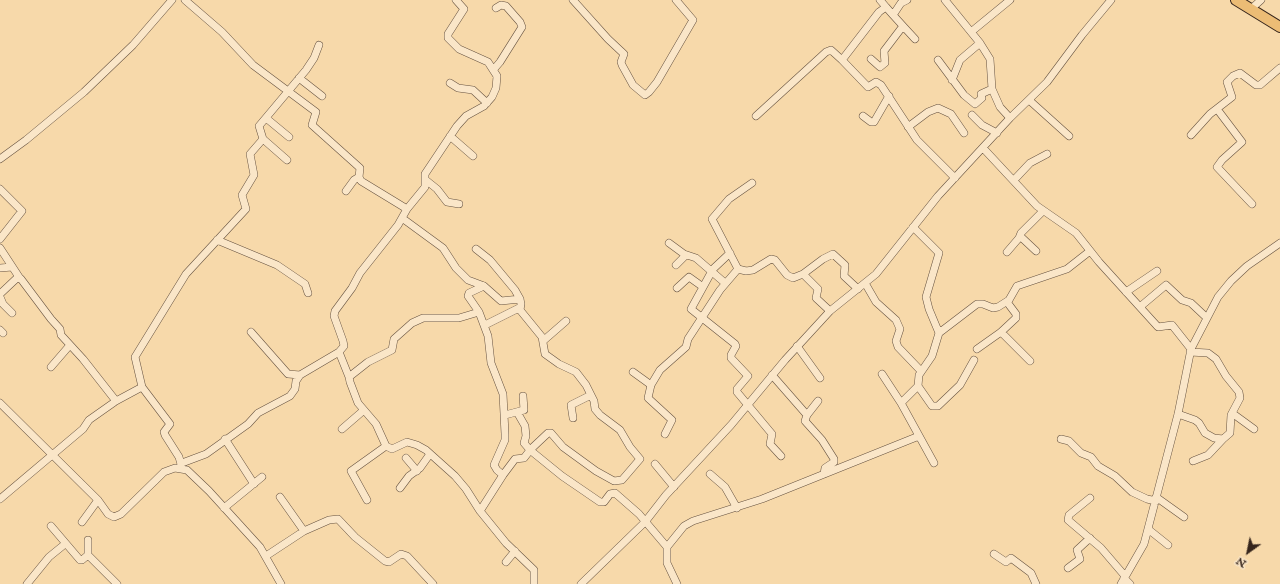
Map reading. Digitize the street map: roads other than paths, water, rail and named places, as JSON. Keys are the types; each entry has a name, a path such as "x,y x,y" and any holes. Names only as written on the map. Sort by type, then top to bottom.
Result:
{"highway":[{"path":"1236,0 1280,27"}],"street":[{"path":"0,159 26,140 79,96 133,45 172,0"},
{"path":"185,0 222,32 253,65 316,112 312,125 355,162 361,170 358,177 346,190"},
{"path":"0,403 50,455 98,500 108,514 114,518 118,517 164,472 182,466 206,454 248,424 258,413 290,396 295,389 296,381 300,375 339,352 344,346 334,316 335,311 352,288 360,273 425,187 427,181 426,174 462,119 487,103 494,93 497,80 494,69 484,59 459,49 448,38 448,34 464,9 456,0"},
{"path":"573,0 608,39 624,54 621,62 622,65 633,85 645,95 650,92 657,82 693,20 676,0"},
{"path":"880,0 915,39"},
{"path":"893,15 901,4 907,0"},
{"path":"945,0 980,43 990,59 992,89 1000,107 1010,118"},
{"path":"971,32 1010,0"},
{"path":"581,584 645,522 674,487 731,425 772,374 830,311 858,289 885,264 913,227 955,178 1010,118 1047,82 1082,35 1111,0"},
{"path":"1251,9 1260,0"},
{"path":"494,69 522,27 520,22 506,6 501,5 496,8"},
{"path":"842,60 873,18 886,7"},
{"path":"871,59 878,66 883,67 885,61 884,51 903,26"},
{"path":"952,80 958,63 980,43"},
{"path":"287,160 264,139 259,127 314,58 319,45"},
{"path":"756,116 826,52 831,50 867,86 869,87 878,82 889,96 908,127 923,146 955,178"},
{"path":"938,60 964,95 975,104 982,98 981,94 992,89"},
{"path":"1191,135 1217,109 1232,97 1227,82 1233,76 1240,73 1256,85 1260,86 1280,68"},
{"path":"299,78 322,96"},
{"path":"450,83 458,88 473,90 487,103"},
{"path":"863,116 871,122 874,122 889,96"},
{"path":"1030,100 1069,136"},
{"path":"908,127 928,112 938,108 950,114 964,132"},
{"path":"1217,109 1242,142 1222,160 1217,167 1252,204"},
{"path":"972,115 982,125 996,133"},
{"path":"266,118 289,137"},
{"path":"450,136 473,156"},
{"path":"264,139 254,149 249,157 254,175 242,195 246,209 186,274 154,325 147,341 137,353 135,360 142,387 170,424 164,432 182,466 260,547 281,584"},
{"path":"983,148 1043,211 1076,233 1090,252 1126,292 1141,306 1159,328 1172,325 1191,351 1208,353 1221,365 1226,376 1240,395 1239,401 1232,412 1230,432 1208,455 1193,461"},
{"path":"1014,180 1030,163 1047,154"},
{"path":"358,177 363,183 407,209"},
{"path":"427,181 447,202 459,204"},
{"path":"752,183 729,199 712,220 738,269 746,272 753,270 772,259 790,277 803,274 833,254 845,264 844,276 858,289"},
{"path":"0,190 22,211 0,239"},
{"path":"1007,252 1043,211"},
{"path":"402,218 444,248 456,268 468,280 484,286 501,301 520,299"},
{"path":"913,227 939,253 926,297 929,309 939,333"},
{"path":"1020,236 1036,251"},
{"path":"218,240 277,265 305,284 308,293"},
{"path":"669,243 686,255 696,258 725,283"},
{"path":"1123,579 1142,548 1148,529 1178,414 1191,351 1222,291 1238,273 1280,243"},
{"path":"0,248 19,277 53,323 60,329 61,335 116,400"},
{"path":"476,249 490,260 515,290 521,304 519,308 485,325"},
{"path":"974,360 960,385 938,406 932,406 918,386 918,379 921,371 932,356 939,333 978,304 995,308 1007,302 1017,286 1067,269 1090,252"},
{"path":"730,253 718,262 711,271 691,309 735,344 735,348 730,356 748,376 737,390 772,434 770,444 781,456"},
{"path":"676,265 686,255"},
{"path":"0,268 12,267"},
{"path":"665,434 672,420 648,398 651,385 660,370 686,347 688,339 725,283 738,269"},
{"path":"1126,292 1157,271"},
{"path":"803,274 818,289 816,298 830,311"},
{"path":"0,294 19,277"},
{"path":"677,288 689,277 703,287"},
{"path":"865,283 876,302 896,320 900,329 896,341 898,347 921,371"},
{"path":"1141,306 1166,285 1182,300 1191,303 1207,318"},
{"path":"484,286 470,293 468,296 479,312 485,325 491,363 503,394 505,440 494,465 496,470 503,475"},
{"path":"0,297 3,304 12,313"},
{"path":"977,348 1001,332 1016,316 1007,302"},
{"path":"480,511 503,475 515,460 524,458 530,450 548,433 551,434 563,447 604,477 617,481 622,480 640,459 630,447 620,430 600,415 595,409 591,395 576,372 559,364 545,354 543,341 539,331 519,308"},
{"path":"349,377 368,362 392,350 394,339 418,320 459,318 479,312"},
{"path":"543,341 566,321"},
{"path":"251,332 288,374 300,375"},
{"path":"1001,332 1030,361"},
{"path":"51,367 70,345"},
{"path":"797,346 820,378"},
{"path":"339,352 349,377 354,396 376,424 386,446 392,449 407,442 422,448 430,454 461,483 480,511 534,570 534,584"},
{"path":"632,372 651,385"},
{"path":"772,374 807,415"},
{"path":"882,374 901,403 934,463"},
{"path":"901,403 918,386"},
{"path":"0,499 86,426 88,421 116,400 142,387"},
{"path":"573,418 571,405 591,395"},
{"path":"504,415 517,412 525,408 523,396"},
{"path":"818,401 807,415 806,423 822,440 834,459 834,462 825,468 824,474"},
{"path":"342,429 364,410"},
{"path":"517,412 525,426 526,436 524,442 530,450 562,476 600,502 604,502 610,494 615,493 645,522 667,547"},
{"path":"1232,412 1254,429"},
{"path":"1178,414 1199,422 1205,433 1214,438 1222,439"},
{"path":"677,584 667,564 667,547 688,523 706,516 737,508 919,436"},
{"path":"225,439 254,484"},
{"path":"1061,439 1068,441 1081,453 1091,457 1098,466 1115,476 1132,492 1146,499 1156,499 1184,517"},
{"path":"367,500 351,471 386,446"},
{"path":"400,488 404,482 417,471 430,454"},
{"path":"406,458 417,471"},
{"path":"655,464 674,487"},
{"path":"710,474 725,487 737,508"},
{"path":"224,508 262,478"},
{"path":"280,497 304,531"},
{"path":"1090,498 1076,508 1067,518 1077,529 1090,538 1123,579 1130,584"},
{"path":"82,522 98,500"},
{"path":"266,556 304,531 329,520 338,519 359,540 384,561 389,562 401,554 407,556 433,584"},
{"path":"51,526 64,544 80,560 88,555"},
{"path":"1148,529 1168,545"},
{"path":"1068,568 1080,559 1077,550 1090,538"},
{"path":"88,540 88,555 117,584"},
{"path":"27,584 49,557 64,544"},
{"path":"506,562 515,551"},
{"path":"994,554 1006,562 1011,558 1031,573 1036,584"}]}
